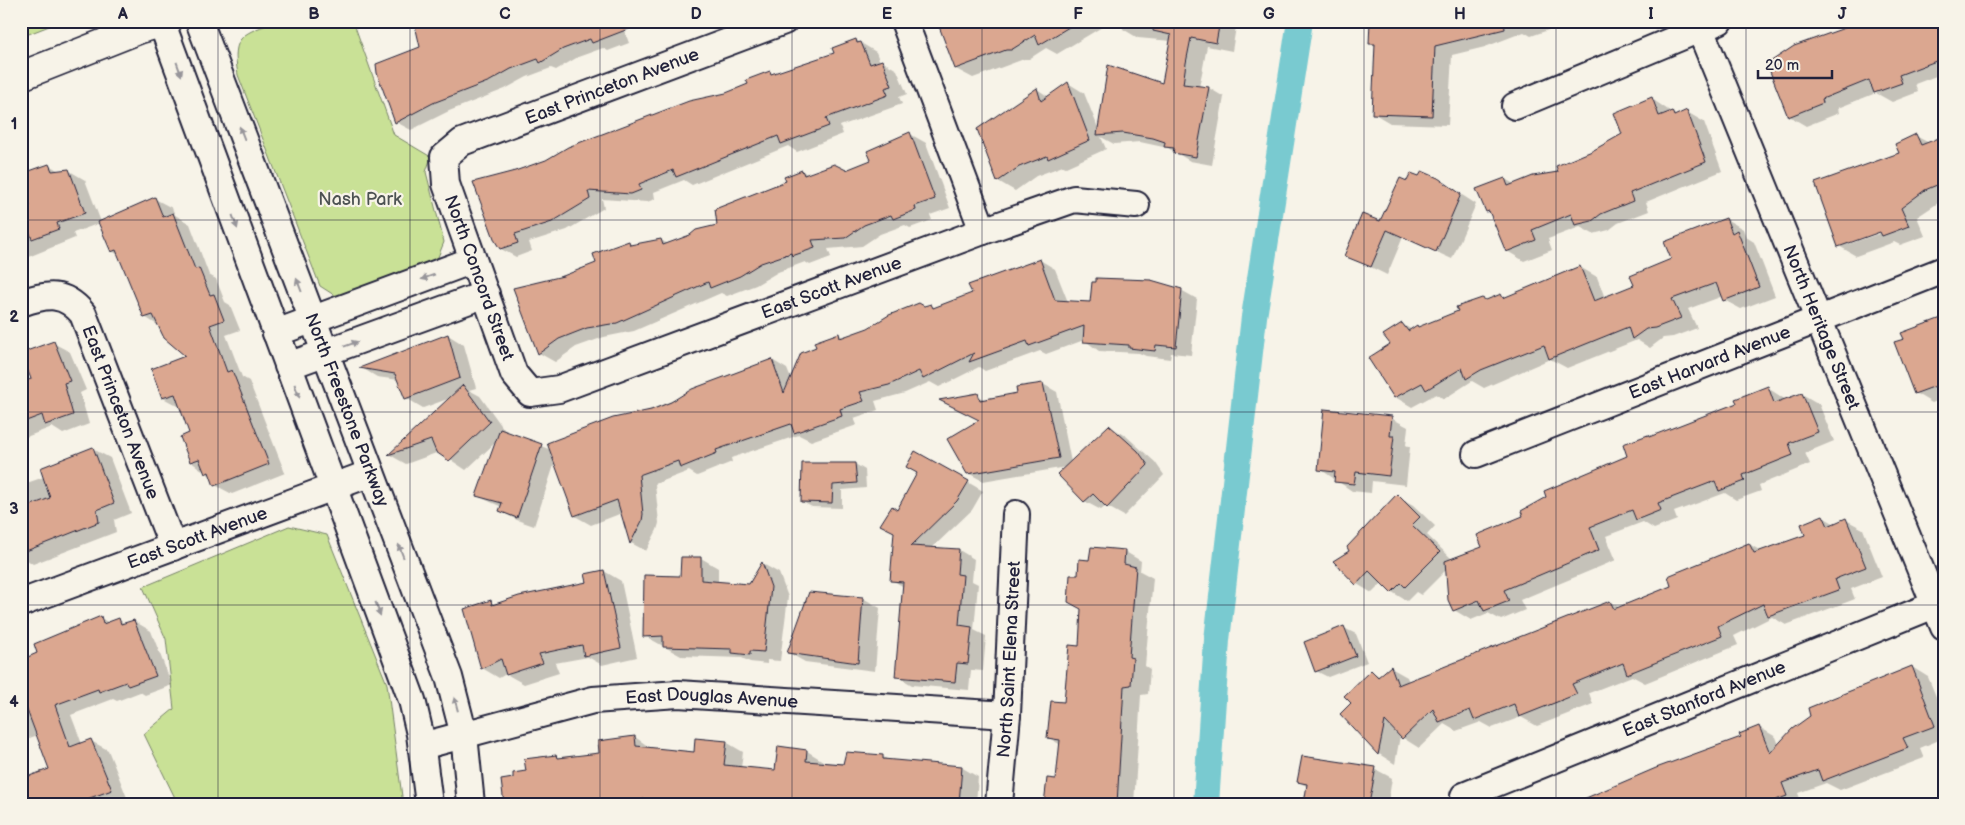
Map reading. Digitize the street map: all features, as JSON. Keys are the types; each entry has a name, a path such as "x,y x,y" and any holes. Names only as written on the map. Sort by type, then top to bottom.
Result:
{"main road":[{"path":"21,76 164,22"}],"street":[{"name":"North Freestone Parkway","path":"199,21 449,677 464,734 470,804"},
{"name":"East Princeton Avenue","path":"444,157 462,142 784,21"},
{"path":"904,21 983,231"},
{"path":"164,22 332,487 412,700 422,746 429,804"},
{"path":"1515,106 1709,25"},
{"name":"North Heritage Street","path":"1709,25 1818,319 1941,611"},
{"name":"North Concord Street","path":"444,157 446,184 514,374 530,393"},
{"name":"East Scott Avenue","path":"530,393 559,389 1074,199 1136,205"},
{"path":"276,333 473,260"},
{"name":"East Harvard Avenue","path":"1476,454 1944,270"},
{"path":"288,366 486,294"},
{"name":"East Princeton Avenue","path":"21,303 56,296 66,298 83,314 173,546"},
{"name":"East Scott Avenue","path":"21,603 371,473"},
{"name":"North Saint Elena Street","path":"999,804 1007,715 1016,514"},
{"name":"East Stanford Avenue","path":"1464,796 1941,611"},
{"name":"East Douglas Avenue","path":"422,746 593,700 678,694 1007,715"}],"green space":[{"path":"21,21 62,21 21,37"},
{"name":"Nash Park","path":"278,21 353,21 394,135 431,157 426,172 444,242 436,262 344,297 334,295 320,286 238,75 236,51 238,43 248,33"},
{"path":"289,526 327,535 387,684 403,804 178,804 144,734 174,709 166,639 143,587"}],"building":[{"path":"426,21 644,21 644,23 592,43 590,39 563,49 540,63 538,59 511,69 490,81 433,103 395,123 377,73 376,64 420,47 415,25"},
{"path":"937,21 1079,21 1039,45 1035,35 1011,50 1006,50 955,69"},
{"path":"1154,21 1220,21 1216,43 1191,38 1186,63 1183,84 1209,87 1196,157 1173,153 1174,148 1164,147 1165,142 1153,138 1123,133 1097,135 1108,65 1162,83 1171,35 1153,31"},
{"path":"1370,21 1504,21 1505,29 1435,46 1432,116 1372,114 1375,44 1369,44"},
{"path":"1864,21 1944,21 1944,58 1899,75 1902,83 1874,93 1869,80 1822,99 1823,103 1788,117 1767,64 1794,46"},
{"path":"856,39 857,43 861,42 870,64 882,60 892,86 885,88 888,95 826,118 829,126 781,144 778,136 676,177 673,170 639,184 641,190 631,194 588,191 590,199 552,222 515,234 518,243 500,249 495,241 473,182 515,171 546,160 568,147 689,101 726,93 748,84 746,80 770,71 771,74 834,53 832,48"},
{"path":"1068,82 1090,140 1048,159 1047,156 1019,167 997,182 977,129 1037,88 1041,101"},
{"path":"1652,97 1659,116 1672,111 1674,116 1687,110 1706,162 1630,193 1633,201 1601,214 1592,221 1575,225 1571,214 1532,230 1536,240 1506,252 1489,211 1486,212 1476,189 1505,178 1508,186 1533,176 1558,172 1556,166 1592,151 1622,134 1614,113"},
{"path":"910,132 935,199 915,206 916,210 893,219 891,215 864,225 845,238 812,240 815,248 792,256 791,253 761,263 740,276 710,288 708,282 617,323 587,328 559,339 538,354 513,288 563,276 596,263 593,254 629,241 630,245 661,239 663,245 690,235 696,230 717,225 715,209 786,181 784,177 802,170 804,175 834,164 846,170 871,160 867,151"},
{"path":"1916,134 1921,145 1944,136 1944,182 1925,190 1901,208 1909,226 1882,236 1880,232 1838,247 1815,183 1899,153 1895,144"},
{"path":"49,164 52,171 69,169 85,213 57,223 59,229 32,239 21,209 30,206 21,183 21,174"},
{"path":"1422,171 1438,178 1461,194 1436,252 1387,230 1371,267 1344,256 1362,214 1380,221 1400,178 1407,181 1411,173 1419,176"},
{"path":"155,197 163,217 173,213 195,269 199,268 210,295 214,294 224,320 210,325 227,372 232,370 269,464 214,486 209,472 205,474 199,459 190,462 180,437 189,433 175,394 162,398 151,369 185,356 164,338 153,315 144,318 116,250 111,252 98,222"},
{"path":"1726,218 1732,233 1737,230 1759,287 1723,301 1716,283 1672,299 1681,318 1655,328 1646,329 1632,339 1628,327 1549,359 1544,345 1481,370 1466,379 1462,368 1426,390 1422,383 1394,398 1368,358 1390,344 1383,335 1402,323 1408,331 1417,325 1418,327 1458,311 1456,307 1482,298 1486,300 1501,294 1503,298 1580,266 1594,301 1634,285 1630,276 1671,259 1664,242"},
{"path":"1040,259 1055,300 1090,302 1092,282 1096,282 1096,278 1151,280 1182,289 1176,347 1156,345 1155,351 1129,348 1129,345 1083,342 1084,326 1029,346 1027,341 969,362 974,353 923,379 919,371 889,385 860,392 864,401 840,409 842,416 794,433 791,424 716,450 717,453 680,468 678,461 639,475 643,514 642,521 630,544 617,500 574,516 547,443 613,418 651,410 671,402 692,389 772,359 784,393 801,353 816,347 814,342 839,333 840,338 868,328 889,315 919,303 924,306 931,304 933,308 972,293 968,285"},
{"path":"1944,317 1944,383 1914,394 1894,342 1904,339 1901,333"},
{"path":"448,334 460,378 405,399 395,374 359,368"},
{"path":"54,341 70,381 64,383 73,415 45,425 42,415 21,423 21,383 31,379 21,353"},
{"path":"1043,383 1059,458 967,474 947,439 979,420 939,400 978,393 980,400 1017,393 1016,387"},
{"path":"463,385 490,422 449,461 436,452 431,440 388,455"},
{"path":"1768,386 1774,403 1802,393 1818,432 1789,443 1793,455 1743,475 1745,481 1719,491 1715,481 1658,503 1661,510 1636,520 1632,510 1590,527 1599,550 1504,590 1509,601 1484,611 1479,600 1453,611 1448,600 1445,561 1482,547 1477,535 1523,516 1521,511 1546,497 1544,491 1627,456 1623,444 1648,435 1649,437 1737,403 1735,399"},
{"path":"1324,409 1392,416 1390,436 1394,436 1389,476 1356,472 1354,484 1334,482 1335,472 1318,470"},
{"path":"1109,425 1138,451 1148,465 1107,508 1093,494 1084,502 1057,474"},
{"path":"500,429 542,444 517,518 499,511 502,503 476,496"},
{"path":"93,447 114,503 97,510 99,522 21,553 21,509 50,498 40,468"},
{"path":"915,451 969,481 957,501 911,546 959,549 957,574 963,575 959,625 972,627 968,664 957,663 955,682 895,677 903,582 890,581 894,532 880,525 892,506 897,510 917,473 906,467"},
{"path":"802,463 855,463 857,483 833,485 832,503 801,502"},
{"path":"1397,494 1420,517 1412,525 1440,552 1405,587 1401,583 1391,593 1369,571 1356,585 1333,561 1349,551 1347,547"},
{"path":"1823,515 1828,526 1846,518 1866,567 1835,579 1839,590 1768,616 1763,604 1718,626 1722,636 1627,674 1623,663 1572,684 1577,694 1519,717 1514,704 1474,720 1470,710 1439,722 1433,709 1402,739 1385,721 1378,755 1340,714 1351,703 1344,696 1371,670 1378,677 1391,666 1398,685 1610,601 1614,609 1671,586 1668,576 1749,543 1754,553 1805,535 1801,524"},
{"path":"1091,547 1125,550 1124,564 1136,567 1129,657 1133,658 1131,685 1124,686 1117,804 1044,804 1047,778 1056,779 1060,740 1047,738 1051,701 1064,702 1069,645 1079,646 1081,609 1068,602 1070,575 1078,575 1079,559 1089,560"},
{"path":"681,557 701,557 701,580 749,584 762,562 771,587 764,652 750,651 750,655 732,653 732,649 663,647 663,636 643,637 644,575 680,576"},
{"path":"604,570 621,648 584,656 582,645 539,654 543,663 506,675 501,659 481,669 464,609 491,600 492,605 519,596 587,582 585,574"},
{"path":"809,592 863,597 858,663 787,653"},
{"path":"101,616 103,624 119,618 121,624 134,620 156,676 128,686 126,682 99,692 98,689 55,705 70,747 91,739 112,790 87,799 89,804 21,804 21,779 49,769 21,694 21,660 37,653 34,644"},
{"path":"1344,626 1356,656 1315,672 1304,642"},
{"path":"1912,666 1935,726 1903,738 1908,748 1822,781 1818,770 1782,783 1787,796 1765,804 1572,804 1656,768 1741,737 1739,734 1759,726 1770,753 1792,729 1810,716 1808,708"},
{"path":"635,736 636,746 694,752 695,738 727,741 724,765 775,770 778,746 807,750 806,761 843,764 846,752 883,755 883,759 962,766 959,804 683,804 643,799 643,804 504,804 501,780 513,778 513,773 526,771 524,759 556,755 557,758 599,753 598,741"},
{"path":"1302,756 1376,767 1369,804 1304,804 1307,784 1297,782"}],"waterway":[{"path":"1206,804 1217,640 1254,317 1300,21"}]}
